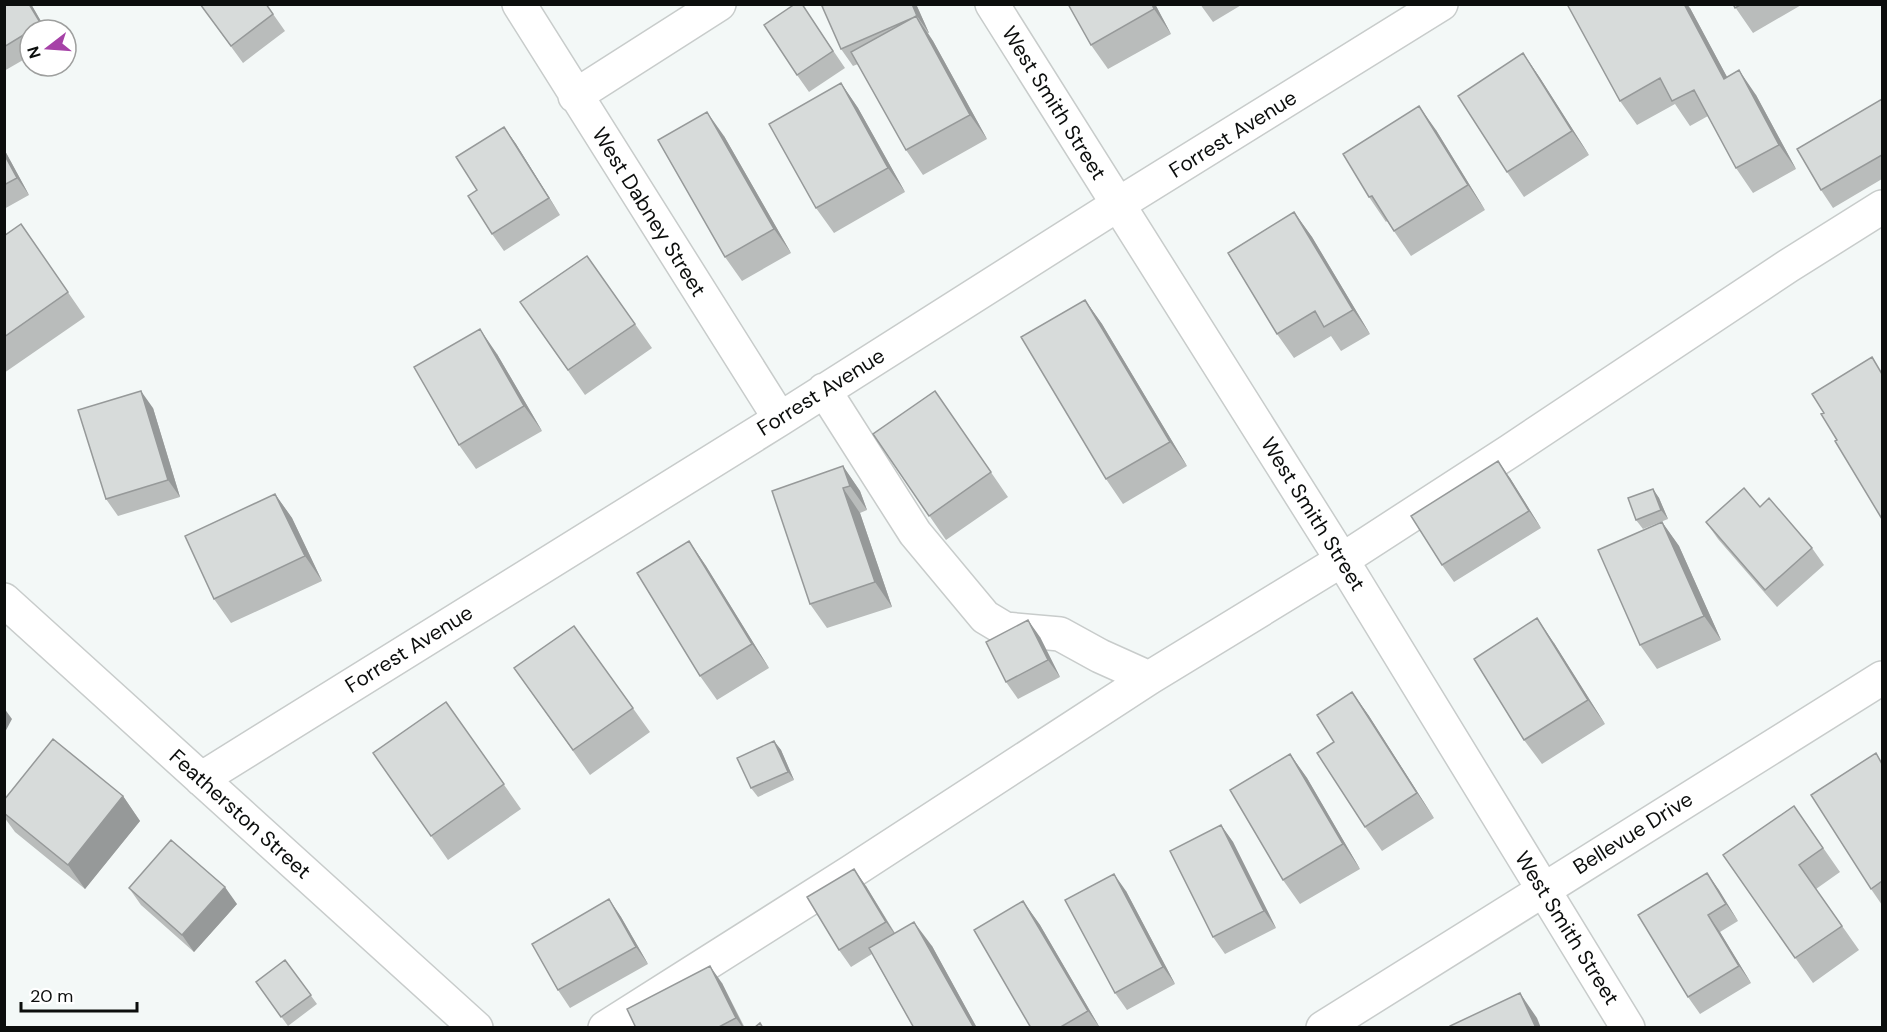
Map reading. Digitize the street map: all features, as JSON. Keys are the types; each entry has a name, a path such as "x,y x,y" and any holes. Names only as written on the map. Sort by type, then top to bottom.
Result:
{"street":[{"name":"West Dabney Street","path":"519,4 780,418"},
{"path":"575,96 719,4"},
{"name":"West Smith Street","path":"992,4 1342,560 1628,1028"},
{"name":"Forrest Avenue","path":"201,779 1442,4"},
{"path":"605,1028 861,866 1149,678 1342,560 1788,266 1882,207"},
{"path":"824,390 915,533 985,617 1005,629 1060,634 1100,656 1149,678"},
{"name":"Featherston Street","path":"4,600 476,1028"},
{"name":"Bellevue Drive","path":"1323,1028 1882,678"}],"building":[{"path":"4,4 29,4 37,18 18,18 18,38 4,47"},
{"path":"200,4 266,4 273,14 231,46"},
{"path":"795,4 802,4 833,51 797,75 764,25"},
{"path":"826,4 912,4 917,16 841,49 822,6"},
{"path":"1068,4 1152,4 1154,9 1091,45"},
{"path":"1567,4 1684,4 1724,79 1739,70 1779,145 1736,168 1694,90 1672,101 1660,78 1620,101"},
{"path":"916,16 970,115 906,150 851,52"},
{"path":"1523,53 1572,131 1507,172 1458,96"},
{"path":"841,83 888,168 816,208 769,124"},
{"path":"1882,99 1882,155 1821,190 1797,149"},
{"path":"1419,106 1468,185 1394,231 1372,196 1369,197 1343,154"},
{"path":"707,112 774,229 725,257 658,140"},
{"path":"504,127 549,198 492,234 468,196 477,190 456,157"},
{"path":"4,154 17,178 4,185"},
{"path":"1294,212 1353,310 1324,327 1315,311 1277,334 1228,253"},
{"path":"21,224 68,292 4,337 4,236"},
{"path":"587,256 635,324 568,370 520,302"},
{"path":"1085,300 1170,442 1106,479 1021,337"},
{"path":"480,329 524,406 459,445 414,367"},
{"path":"1872,357 1882,374 1882,519 1835,441 1837,440 1821,414 1824,413 1812,394"},
{"path":"141,391 168,480 106,499 78,410"},
{"path":"935,391 991,472 929,516 873,434"},
{"path":"1498,461 1529,511 1442,565 1411,516"},
{"path":"843,466 850,486 843,488 875,582 810,604 772,491"},
{"path":"1744,488 1760,507 1769,498 1812,548 1765,590 1706,522"},
{"path":"1653,489 1661,510 1636,520 1628,498"},
{"path":"275,494 305,556 214,599 185,536"},
{"path":"1662,522 1704,616 1640,645 1598,550"},
{"path":"689,541 752,644 700,676 637,573"},
{"path":"1537,618 1588,700 1524,740 1474,659"},
{"path":"1028,620 1048,660 1006,682 986,642"},
{"path":"574,626 633,708 573,750 514,668"},
{"path":"1352,692 1417,793 1365,827 1317,753 1334,742 1317,715"},
{"path":"446,702 504,784 431,836 373,753"},
{"path":"53,739 123,796 68,865 4,813 4,800"},
{"path":"774,741 788,772 751,788 737,758"},
{"path":"1876,753 1882,764 1882,881 1871,889 1811,795"},
{"path":"1290,754 1343,844 1283,880 1230,790"},
{"path":"1794,806 1823,848 1799,865 1842,926 1795,958 1723,855"},
{"path":"1221,825 1264,911 1213,937 1170,851"},
{"path":"171,840 225,887 182,935 129,888"},
{"path":"854,869 886,922 839,950 807,897"},
{"path":"1707,873 1726,904 1708,915 1739,966 1688,997 1638,915"},
{"path":"1114,874 1163,967 1115,993 1065,900"},
{"path":"609,899 636,947 558,990 532,944"},
{"path":"1023,901 1088,1011 1059,1028 1031,1028 974,930"},
{"path":"914,922 974,1028 914,1028 869,948"},
{"path":"285,960 311,995 281,1017 256,982"},
{"path":"710,966 736,1018 717,1028 636,1028 627,1009"},
{"path":"1520,993 1536,1028 1450,1028 1450,1026"}]}
